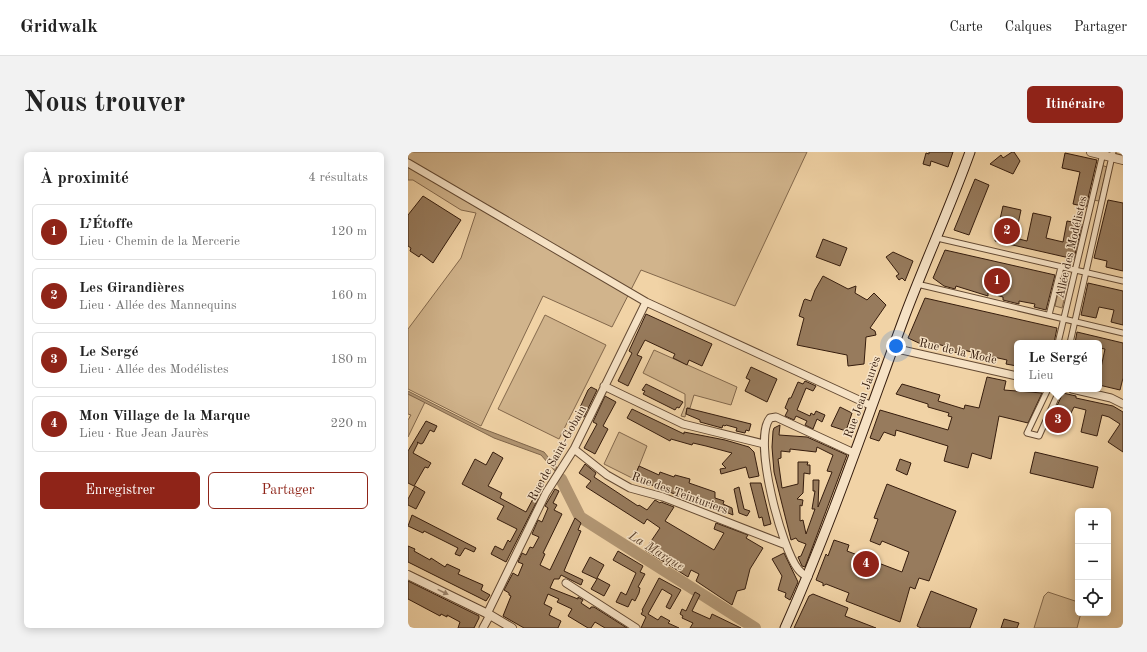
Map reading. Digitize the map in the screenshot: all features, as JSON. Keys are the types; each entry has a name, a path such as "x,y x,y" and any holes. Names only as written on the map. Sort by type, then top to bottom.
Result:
{"main road":[{"name":"Rue Jean Jaurès","path":"785,628 808,576 917,284 937,238 970,152"}],"street":[{"path":"1091,152 1113,155 1123,160"},
{"name":"Allée des Modélistes","path":"1059,340 1102,153"},
{"name":"Allée des Modélistes","path":"1071,340 1113,155"},
{"path":"408,163 646,302 872,406"},
{"path":"937,238 1123,282"},
{"path":"1049,315 1061,267"},
{"path":"917,284 1123,333"},
{"name":"Rue de Saint-Gobain","path":"483,628 488,614 546,492 574,449 646,302"},
{"name":"Rue de la Mode","path":"893,348 1014,375"},
{"path":"604,386 683,424 764,444"},
{"path":"1047,392 1027,433 1039,436 1059,392"},
{"path":"1085,392 1111,398 1123,404"},
{"path":"808,576 799,571 786,545 769,483 764,444 767,423 770,418 776,417 854,453"},
{"name":"Rue des Teinturiers","path":"574,449 607,475 630,488 663,497 786,545"},
{"path":"408,575 488,614 512,628"},
{"path":"566,583 636,628"}],"shaded area":[{"path":"408,152 807,152 735,306 641,270 612,327 543,296 481,426 408,389 408,329 461,258 476,213 461,210 413,180 408,180"},
{"path":"1101,165 1107,167 1099,201 1093,200"},
{"path":"1061,279 1069,281 1062,308 1055,306"},
{"path":"545,315 606,345 559,439 498,409"},
{"path":"654,350 737,387 731,405 694,395 690,408 687,408 685,417 681,416 685,406 685,394 643,373"},
{"path":"408,391 481,428 544,452 557,468 555,471 541,455 494,438 408,394"},
{"path":"408,394 425,402 408,437 408,420 411,415 408,414"},
{"path":"619,432 647,446 634,479 604,464"},
{"path":"1048,592 1075,601 1075,616 1080,616 1077,628 1034,628 1044,596"}],"building":[{"path":"929,152 953,152 948,167 931,161 930,166 923,164 926,153 929,154"},
{"path":"1014,152 1020,161 1013,174 990,164 1001,155 1003,158"},
{"path":"1065,153 1097,160 1086,207 1073,204 1080,172 1062,168"},
{"path":"975,179 989,185 969,235 954,230"},
{"path":"423,196 461,220 433,263 421,254 419,257 410,251 411,248 408,246 408,215"},
{"path":"1108,200 1123,203 1123,271 1106,267 1107,261 1094,258"},
{"path":"1003,206 1021,210 1015,238 1027,241 1033,213 1051,217 1046,238 1063,242 1067,221 1082,224 1074,259 995,241"},
{"path":"823,239 847,248 840,266 816,257"},
{"path":"945,250 1055,275 1046,310 1034,307 1035,304 1019,301 1019,304 1003,300 1003,297 988,293 988,296 956,286 955,289 944,286 933,278"},
{"path":"893,252 913,261 905,281 902,278 899,280 896,276 899,274 886,257"},
{"path":"823,276 848,289 856,286 855,293 867,300 874,293 886,305 870,328 875,331 876,335 866,337 864,364 848,366 847,355 797,345 804,318 799,316 804,300 811,301"},
{"path":"1088,283 1123,291 1123,325 1111,322 1114,310 1099,307 1096,318 1081,315"},
{"path":"925,298 1057,328 1055,340 1014,340 1014,365 1006,364 1007,360 989,356 989,360 975,357 976,353 959,349 958,353 944,350 945,346 928,342 927,346 908,338"},
{"path":"646,314 712,344 702,366 689,360 687,365 673,358 675,354 645,340 637,355 642,357 628,386 618,381 632,353 629,351"},
{"path":"1077,332 1123,343 1123,378 1120,390 1102,386 1102,363 1105,349 1102,348 1102,340 1076,340"},
{"path":"751,367 777,379 767,402 745,391 750,380 746,378"},
{"path":"987,377 1006,381 1004,390 1014,392 1042,393 1028,423 999,416 991,459 972,453 968,468 944,461 948,446 896,430 895,436 884,432 879,441 870,438 880,410 948,430 952,417 948,416 949,413 928,407 928,404 896,394 902,384 940,395 938,401 964,409 965,405 979,408"},
{"path":"805,381 816,386 813,391 806,388 797,410 810,416 811,413 814,415 816,411 825,415 822,422 817,419 813,429 805,425 807,421 796,416 794,420 785,416 788,410 785,408 798,382 803,384"},
{"path":"646,384 683,402 679,408 677,407 675,410 643,394 645,391 642,390"},
{"path":"591,387 597,390 584,417 577,414 588,390"},
{"path":"1063,393 1076,396 1076,398 1113,406 1123,412 1123,452 1108,442 1120,424 1109,417 1102,415 1097,436 1081,432 1086,410 1074,407 1062,431 1048,425"},
{"path":"605,396 616,402 603,426 608,429 595,454 584,448 597,424 593,422"},
{"path":"840,407 852,413 846,431 831,426"},
{"path":"687,408 751,424 749,431 746,430 745,433 736,431 737,428 726,425 723,425 722,428 700,422 700,420 686,414"},
{"path":"632,409 684,434 684,432 725,440 749,447 754,452 759,476 749,478 746,467 721,474 720,469 726,468 722,464 732,453 693,443 692,445 671,439 670,441 627,418"},
{"path":"426,421 437,426 434,432 430,430 423,443 421,444 417,442 418,443 413,453 431,463 428,468 425,467 414,486 408,483 408,451"},
{"path":"780,425 779,435 807,437 847,455 805,567 802,566 798,557 801,556 806,544 798,541 796,538 791,540 774,472 772,447 774,428","holes":["817,447 833,455 827,471 832,472 818,507 819,480 813,480 813,491 815,491 812,509 815,509 806,534 803,520 800,521 800,505 802,506 803,500 797,499 803,493 804,473 810,474 810,465 807,465 808,462 798,462 798,484 782,488 778,459 781,458 781,451 790,452 790,449 816,452"]},
{"path":"493,452 503,458 488,486 502,493 500,498 526,512 534,497 538,499 506,562 491,554 495,546 503,550 508,540 510,542 517,529 497,519 504,506 462,484 475,459 486,465"},
{"path":"1035,452 1098,467 1093,488 1030,473"},
{"path":"900,459 911,463 907,475 896,470"},
{"path":"585,464 596,473 594,477 638,506 639,505 647,510 655,500 674,507 665,521 714,550 724,533 714,529 716,523 748,535 746,538 763,548 750,569 745,589 737,591 732,605 696,581 699,574 691,570 688,577 645,550 660,528 647,519 644,524 586,487 591,481 579,473"},
{"path":"639,466 659,475 660,472 674,477 675,475 690,479 689,483 715,492 715,498 724,501 723,504 732,508 733,515 721,510 720,512 634,478"},
{"path":"540,480 544,482 537,497 532,495"},
{"path":"750,483 761,483 771,524 764,526 762,517 759,518"},
{"path":"887,484 956,511 929,581 919,578 915,589 910,587 900,622 846,601 849,593 826,584 823,586 823,583 816,580 826,554 828,556 834,540 849,545 847,551 902,572 909,552 882,541 880,545 870,541 878,519 874,518"},
{"path":"415,486 425,492 416,509 408,505 408,499"},
{"path":"739,487 744,509 750,511 747,516 739,513 734,489"},
{"path":"555,489 559,491 553,503 557,505 554,510 562,514 543,553 545,554 540,565 550,570 575,518 581,523 578,530 581,531 564,571 583,580 581,585 561,575 559,579 554,579 550,588 578,599 578,597 583,600 581,603 590,609 591,607 594,607 627,628 605,628 595,622 591,628 588,628 568,616 572,609 557,602 559,599 548,594 544,604 552,608 549,615 561,621 558,628 524,628 503,616 511,596 504,590 513,573 518,576 523,564 518,562 522,553 526,555 530,547 533,548 539,537 532,534 538,520 542,522 548,508 545,506"},
{"path":"412,515 476,548 474,552 465,548 460,556 455,554 458,548 424,531 423,533 408,526"},
{"path":"408,546 415,549 414,551 430,560 431,558 445,567 447,564 460,570 458,574 483,585 481,590 490,595 486,601 408,562"},
{"path":"618,551 643,566 640,572 645,574 638,587 640,588 639,593 635,601 632,599 628,607 616,602 621,592 626,595 636,573 613,560"},
{"path":"784,553 798,582 790,600 785,597 786,593 778,590 782,576 772,559"},
{"path":"590,557 604,565 597,578 610,585 604,596 591,589 597,579 582,572"},
{"path":"659,578 681,590 670,609 666,607 672,595 662,589 648,614 658,620 661,616 670,621 668,623 679,628 641,628 646,617 641,614 643,611 642,610"},
{"path":"408,581 479,616 474,628 458,628 460,622 447,615 447,617 441,614 440,616 408,599"},
{"path":"931,591 977,609 970,628 921,628 917,626"},
{"path":"695,592 700,595 692,611 710,619 712,614 741,628 690,628 693,623 682,618 683,616 680,614 682,609 686,611"},
{"path":"813,594 848,608 845,616 876,628 794,628 809,596"},
{"path":"1004,619 1019,623 1017,628 1001,628"}],"waterway":[{"name":"La Marque","path":"561,479 580,517 755,628"}],"place":[{"name":"Les Girandières","path":"1007,231"},
{"name":"L’Étoffe","path":"997,281"},
{"name":"Le Sergé","path":"1058,420"},
{"name":"Mon Village de la Marque","path":"866,564"}]}
